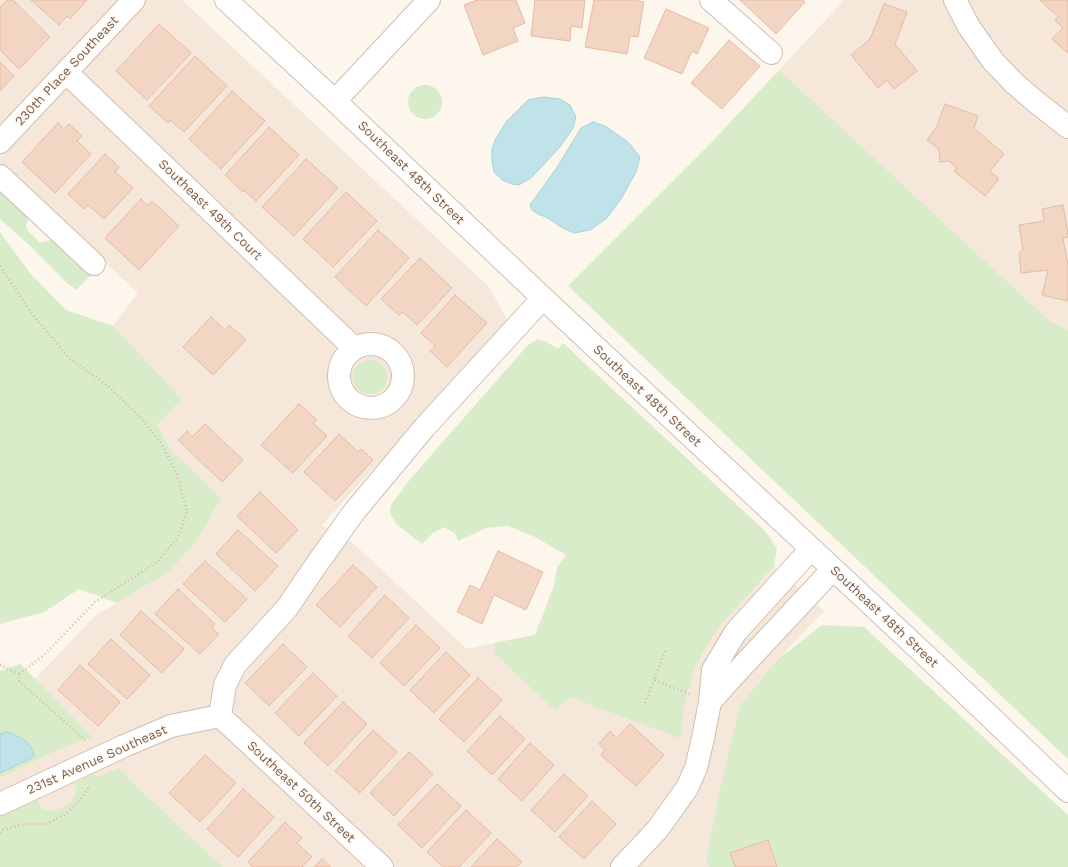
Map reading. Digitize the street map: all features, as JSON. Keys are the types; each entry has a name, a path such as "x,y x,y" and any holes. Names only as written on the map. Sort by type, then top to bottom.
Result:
{"street":[{"name":"230th Place Southeast","path":"0,142 134,0"},
{"name":"Southeast 48th Street","path":"226,0 335,101 542,298 937,666 1068,791"},
{"path":"335,101 429,0"},
{"path":"710,0 771,53"},
{"path":"954,0 969,27 993,61 1014,83 1068,127"},
{"name":"Southeast 49th Court","path":"66,72 354,348"},
{"path":"0,176 94,264"},
{"path":"220,716 225,685 235,665 287,608 354,512 424,428 542,298"},
{"path":"622,867 657,830 687,788 696,768 703,738 710,702 713,670 735,633 811,549"},
{"path":"710,702 833,570"},
{"name":"231st Avenue Southeast","path":"0,804 124,746 171,726 220,716"},
{"name":"Southeast 50th Street","path":"220,716 382,867"}],"path":[{"path":"0,266 32,314 69,358 108,386 140,417 161,443 176,472 187,511 178,537 156,563 95,602 44,655 19,674"},
{"path":"645,704 665,651"},
{"path":"0,665 19,674"},
{"path":"19,674 19,681 90,744"},
{"path":"654,680 710,702"},
{"path":"0,832 24,824 46,824 69,812 84,795 93,781"}],"shaded area":[{"path":"0,0 182,0 489,287 508,321 321,526 340,531 467,649 535,635 554,586 718,628 774,566 824,611 777,660 740,705 721,784 706,858 709,867 223,867 134,784 0,867 0,672 22,666 35,679 95,616 168,572 221,498 171,450 157,425 182,399 113,326 138,293 0,166"},
{"path":"844,0 1068,0 1068,350 779,70"}],"green space":[{"path":"779,70 1049,321 1068,330 1068,759 568,286 710,144"},
{"path":"425,85 437,90 442,102 437,114 425,119 413,114 408,102 413,90"},
{"path":"0,188 27,214 28,221 26,226 28,231 40,243 56,239 93,273 76,290 0,219"},
{"path":"0,232 30,273 66,310 113,326 182,399 157,425 171,450 221,498 196,542 168,572 117,603 79,589 44,612 0,624"},
{"path":"538,339 545,341 558,349 563,343 765,531 777,548 774,566 718,628 695,667 685,701 680,738 569,697 556,711 495,654 494,643 535,635 554,586 557,568 566,555 535,537 508,526 486,528 458,541 455,533 444,527 433,533 422,544 396,524 390,513 391,505 411,478 528,345"},
{"path":"370,360 382,365 387,377 382,389 370,394 358,389 353,377 358,365"},
{"path":"822,625 864,627 1068,815 1068,867 709,867 706,858 721,784 740,705 777,660"},
{"path":"20,664 92,737 55,751 0,778 0,671"},
{"path":"119,768 134,784 223,867 0,867 0,817 37,800 43,809 51,811 61,808 71,802 76,793 75,783 94,774 99,777"}],"water":[{"path":"544,97 560,99 570,105 576,117 573,128 560,147 532,177 519,185 502,180 494,172 492,161 492,149 496,138 507,121 528,100"},
{"path":"593,122 605,126 628,142 640,157 636,172 621,199 606,219 590,230 574,233 538,214 532,210 530,205 558,166 581,128"},
{"path":"6,732 26,741 33,750 34,755 32,758 0,773 0,734"}],"building":[{"path":"7,0 13,0 50,37 19,69 0,50 0,7"},
{"path":"31,0 87,0 70,19 67,16 59,25"},
{"path":"477,0 516,0 525,23 513,28 518,41 483,55 464,5"},
{"path":"535,0 585,0 582,28 571,26 570,41 531,36"},
{"path":"594,0 634,0 644,2 638,37 630,36 627,54 585,47"},
{"path":"740,0 803,0 805,2 776,34"},
{"path":"1040,0 1068,0 1068,53 1052,39 1063,28 1055,20 1058,17"},
{"path":"884,4 907,12 895,44 917,71 894,89 887,80 878,88 851,55 870,39"},
{"path":"666,9 709,28 697,54 692,51 682,74 644,58"},
{"path":"159,24 191,53 147,100 116,71"},
{"path":"729,40 760,66 722,109 691,83"},
{"path":"195,56 227,86 184,132 170,120 168,123 149,106"},
{"path":"0,62 14,76 0,91"},
{"path":"232,91 265,121 221,169 189,139"},
{"path":"945,104 978,116 974,128 1004,154 990,171 999,179 985,196 954,171 957,168 949,161 940,162 939,149 927,140 937,126"},
{"path":"58,123 64,129 69,124 82,136 77,141 91,154 55,193 22,162"},
{"path":"269,127 299,155 256,201 244,190 243,192 225,175"},
{"path":"105,154 119,167 115,172 133,188 104,219 88,205 84,209 68,194"},
{"path":"306,159 338,188 294,236 262,207"},
{"path":"346,192 377,221 333,267 303,239"},
{"path":"141,199 148,206 152,201 179,226 139,270 105,238"},
{"path":"1063,205 1068,234 1068,237 1063,238 1068,265 1067,301 1042,295 1048,270 1021,273 1019,253 1023,249 1019,225 1044,221 1042,209"},
{"path":"378,230 409,258 366,306 335,277"},
{"path":"420,258 452,288 417,325 403,312 399,315 381,299"},
{"path":"455,295 487,323 447,367 430,351 435,346 421,333"},
{"path":"211,317 225,330 229,325 246,340 213,375 183,347"},
{"path":"299,404 317,420 313,423 327,436 293,473 261,445"},
{"path":"205,424 243,460 222,482 178,440 187,431 192,437"},
{"path":"339,434 358,452 361,449 373,460 335,501 304,472"},
{"path":"260,492 298,530 276,553 237,516"},
{"path":"238,530 278,566 255,591 216,554"},
{"path":"498,551 543,572 526,610 494,595 482,624 457,612 470,585 480,590"},
{"path":"205,561 247,599 225,622 183,584"},
{"path":"353,565 377,587 340,627 316,605"},
{"path":"178,589 215,624 212,628 219,634 200,654 155,614"},
{"path":"385,595 409,618 372,658 348,636"},
{"path":"141,611 184,649 162,673 120,635"},
{"path":"416,625 440,648 404,686 380,663"},
{"path":"111,639 150,675 127,699 88,664"},
{"path":"283,644 307,667 269,706 245,683"},
{"path":"446,652 470,675 434,713 410,690"},
{"path":"80,665 120,702 98,726 58,690"},
{"path":"313,673 337,696 299,736 275,713"},
{"path":"478,678 502,700 464,742 439,719"},
{"path":"343,702 367,724 328,766 304,743"},
{"path":"500,716 525,739 492,775 467,751"},
{"path":"630,724 664,755 636,786 601,755 605,750 599,744 610,731 617,738"},
{"path":"373,730 397,752 360,793 335,771"},
{"path":"530,743 554,765 522,801 498,779"},
{"path":"409,752 433,774 394,816 370,793"},
{"path":"205,755 236,783 200,822 169,793"},
{"path":"564,774 588,796 555,832 531,810"},
{"path":"437,784 461,806 422,848 398,825"},
{"path":"243,789 274,817 238,857 207,829"},
{"path":"592,801 616,824 584,859 559,837"},
{"path":"466,810 491,833 459,867 443,867 427,852"},
{"path":"285,822 302,838 297,843 312,857 302,867 253,867 248,862"},
{"path":"497,839 522,862 517,867 471,867"},
{"path":"768,840 777,867 735,867 730,853"},
{"path":"322,859 331,867 314,867"}]}
